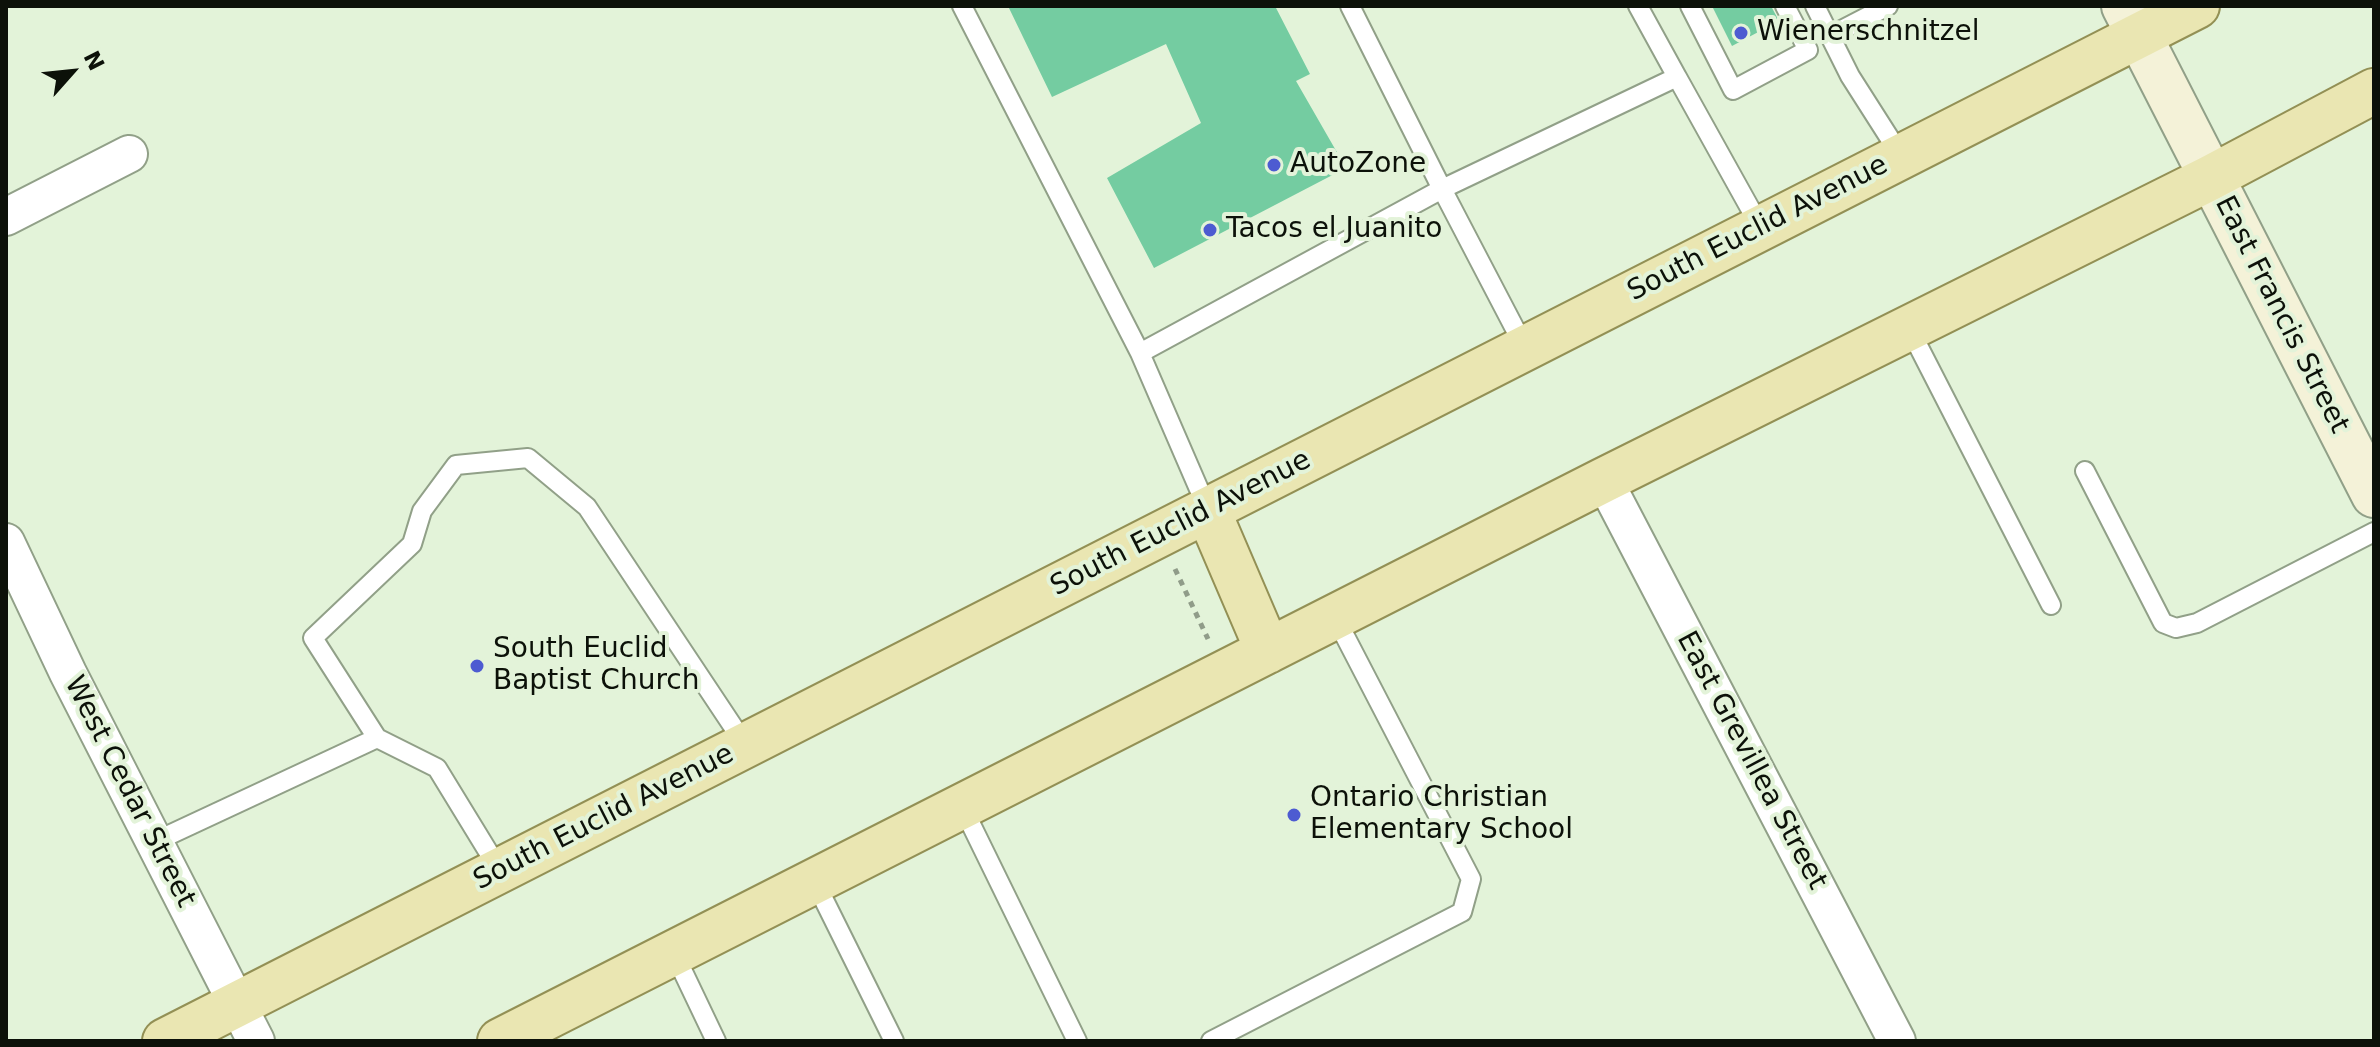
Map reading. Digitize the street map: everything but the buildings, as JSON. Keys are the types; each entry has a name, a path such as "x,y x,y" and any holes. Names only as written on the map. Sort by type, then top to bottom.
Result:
{"main road":[{"name":"South Euclid Avenue","path":"165,1041 246,1023 500,871 1901,156 2132,21 2197,6"},
{"path":"500,1041 1604,480 2210,178 2374,91"},
{"path":"1208,511 1268,651"}],"street":[{"name":"East Francis Street","path":"2132,21 2210,178 2367,467"},
{"path":"6,217 129,154"},
{"name":"East Grevillea Street","path":"1604,480 1897,1041"},
{"name":"West Cedar Street","path":"6,542 68,673 246,1023"}],"lane":[{"path":"962,6 1140,353 1208,511"},
{"path":"1350,6 1525,348"},
{"path":"1638,6 1761,228"},
{"path":"1690,6 1733,90 1808,50 1785,6"},
{"path":"1815,6 1850,76 1901,156"},
{"path":"1830,36 1888,6"},
{"path":"1140,353 1442,189 1677,77"},
{"path":"1909,328 2051,605"},
{"path":"500,871 437,768 377,738 313,638 412,544 422,511 456,465 528,458 587,507 746,746"},
{"path":"2085,471 2163,623 2176,628 2197,623 2374,532"},
{"path":"1211,1041 1462,912 1471,879 1335,617"},
{"path":"154,842 377,738"},
{"path":"962,806 1077,1041"},
{"path":"815,882 894,1041"},
{"path":"674,953 716,1041"}],"path":[{"path":"1174,567 1212,648"}],"place":[{"name":"Wienerschnitzel","path":"1741,33"},
{"name":"AutoZone","path":"1274,165"},
{"name":"Tacos el Juanito","path":"1210,230"},
{"name":"South Euclid Baptist Church","path":"477,666"},
{"name":"Ontario Christian Elementary School","path":"1294,815"}]}
